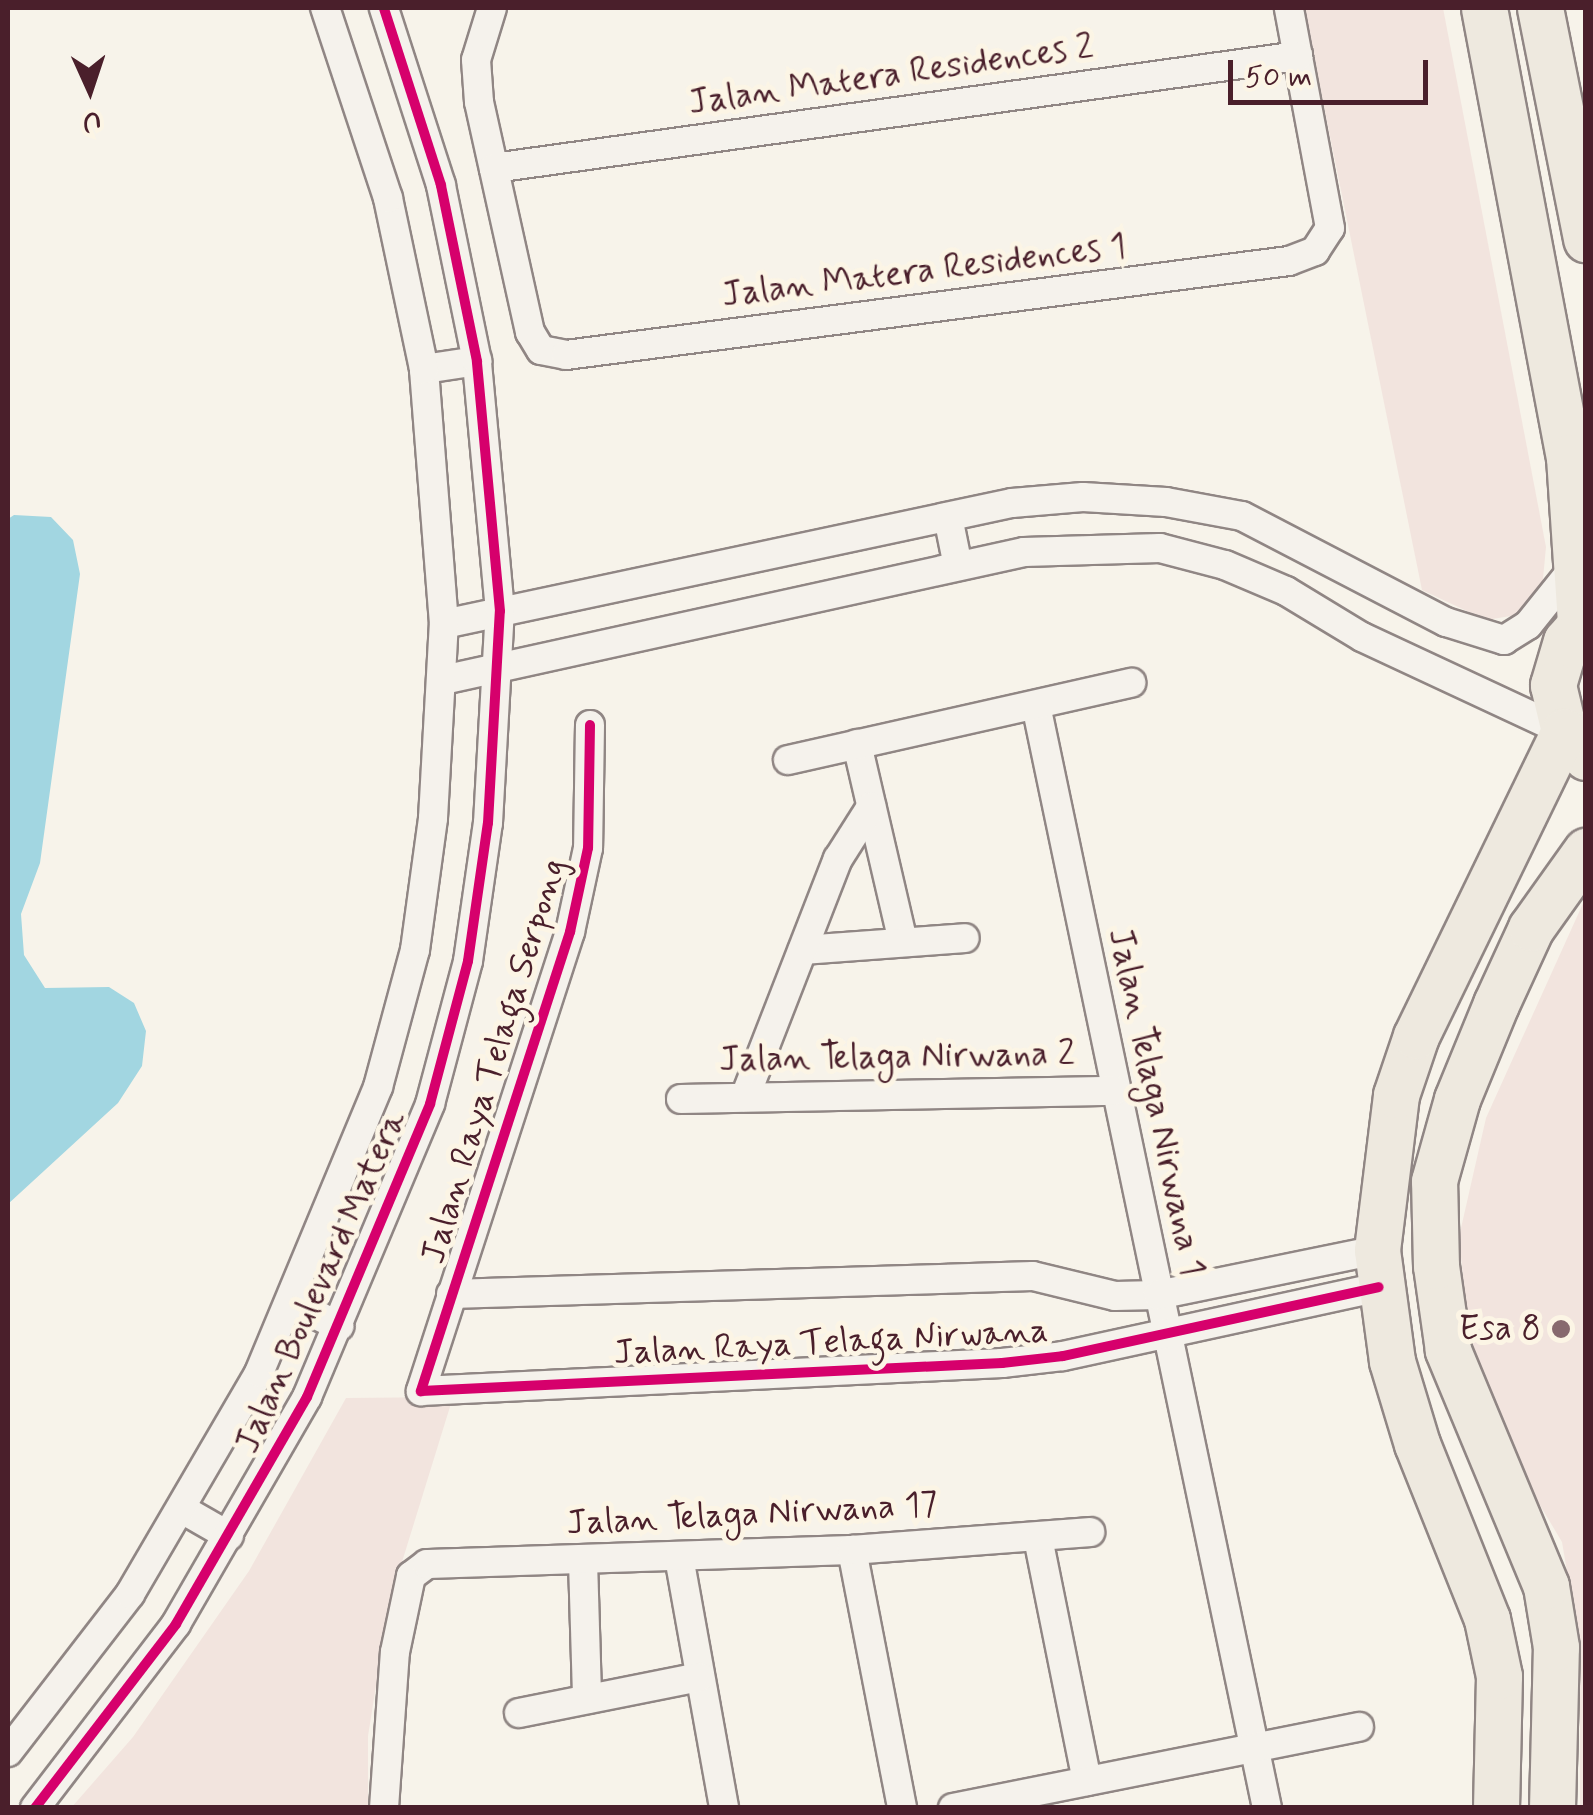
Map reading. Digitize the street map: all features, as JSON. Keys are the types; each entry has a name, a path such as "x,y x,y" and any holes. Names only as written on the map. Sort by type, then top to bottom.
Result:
{"main road":[{"path":"1484,8 1570,457 1583,620 1556,662 1556,709 1575,744 1416,1036 1396,1094 1378,1268 1417,1444 1487,1619 1499,1676 1496,1808"},
{"path":"1540,8 1586,240"},
{"path":"1552,1808 1556,1647 1546,1586 1448,1350 1434,1181 1457,1099 1531,928 1586,851"}],"street":[{"name":"Jalan Boulevard Matera","path":"8,1752 130,1594 182,1509 290,1302 378,1088 415,950 444,624 424,369 388,198 325,8"},
{"name":"Jalan Boulevard Matera","path":"35,1808 176,1624 229,1536 339,1326 430,1104 468,961 488,824 500,611 477,361 442,185 384,8"},
{"path":"492,8 476,60 494,168"},
{"path":"1289,8 1298,56"},
{"name":"Jalan Matera Residences 2","path":"494,168 1298,56"},
{"name":"Jalan Matera Residences 1","path":"494,168 530,332 541,350 566,355 1289,261 1315,251 1330,228 1298,56"},
{"path":"424,369 477,361"},
{"path":"444,624 948,517 1083,497 1166,502 1242,516 1446,622 1504,640 1528,625 1576,565"},
{"path":"948,517 958,566"},
{"path":"442,680 958,566 1089,547 1160,548 1225,564 1575,744"},
{"path":"788,760 1131,683"},
{"name":"Jalan Telaga Nirwana 1","path":"1036,705 1267,1808"},
{"name":"Jalan Raya Telaga Serpong","path":"421,1391 570,932 588,848 590,725"},
{"path":"857,744 902,942"},
{"path":"744,1097 838,859 871,807"},
{"path":"803,950 965,938"},
{"name":"Jalan Telaga Nirwana 2","path":"680,1098 1115,1091"},
{"name":"Jalan Raya Telaga Nirwana","path":"450,1294 1033,1276 1115,1296 1158,1295 1227,1281 1378,1268"},
{"name":"Jalan Raya Telaga Nirwana","path":"421,1391 1002,1363 1240,1317 1378,1268"},
{"path":"290,1302 339,1326"},
{"path":"182,1509 229,1536"},
{"name":"Jalan Telaga Nirwana 17","path":"384,1808 395,1652 417,1569 447,1562 852,1550 1090,1532"},
{"path":"1038,1538 1086,1780"},
{"path":"852,1550 902,1808"},
{"path":"680,1557 724,1808"},
{"path":"583,1560 588,1698"},
{"path":"519,1713 699,1677"},
{"path":"953,1808 1360,1727"}],"shaded area":[{"path":"1304,8 1443,8 1546,547 1542,589 1517,615 1486,620 1422,590"},
{"path":"1585,899 1585,1807 1580,1807 1580,1648 1562,1542 1516,1465 1472,1367 1459,1237 1486,1118"},
{"path":"453,1397 389,1604 368,1736 368,1807 71,1808 133,1737 249,1571 346,1398"}],"water":[{"path":"14,515 51,517 73,540 80,574 40,863 21,914 24,955 45,988 109,987 134,1003 146,1031 142,1066 118,1103 8,1204 8,519"}],"cycle path":[{"path":"35,1808 176,1624 307,1397 430,1104 468,961 488,823 500,611 477,361 441,185 384,8"},
{"path":"590,725 588,848 570,932 421,1391 1002,1363 1063,1356 1379,1287"}],"place":[{"name":"Esa 8","path":"1561,1329"}]}
